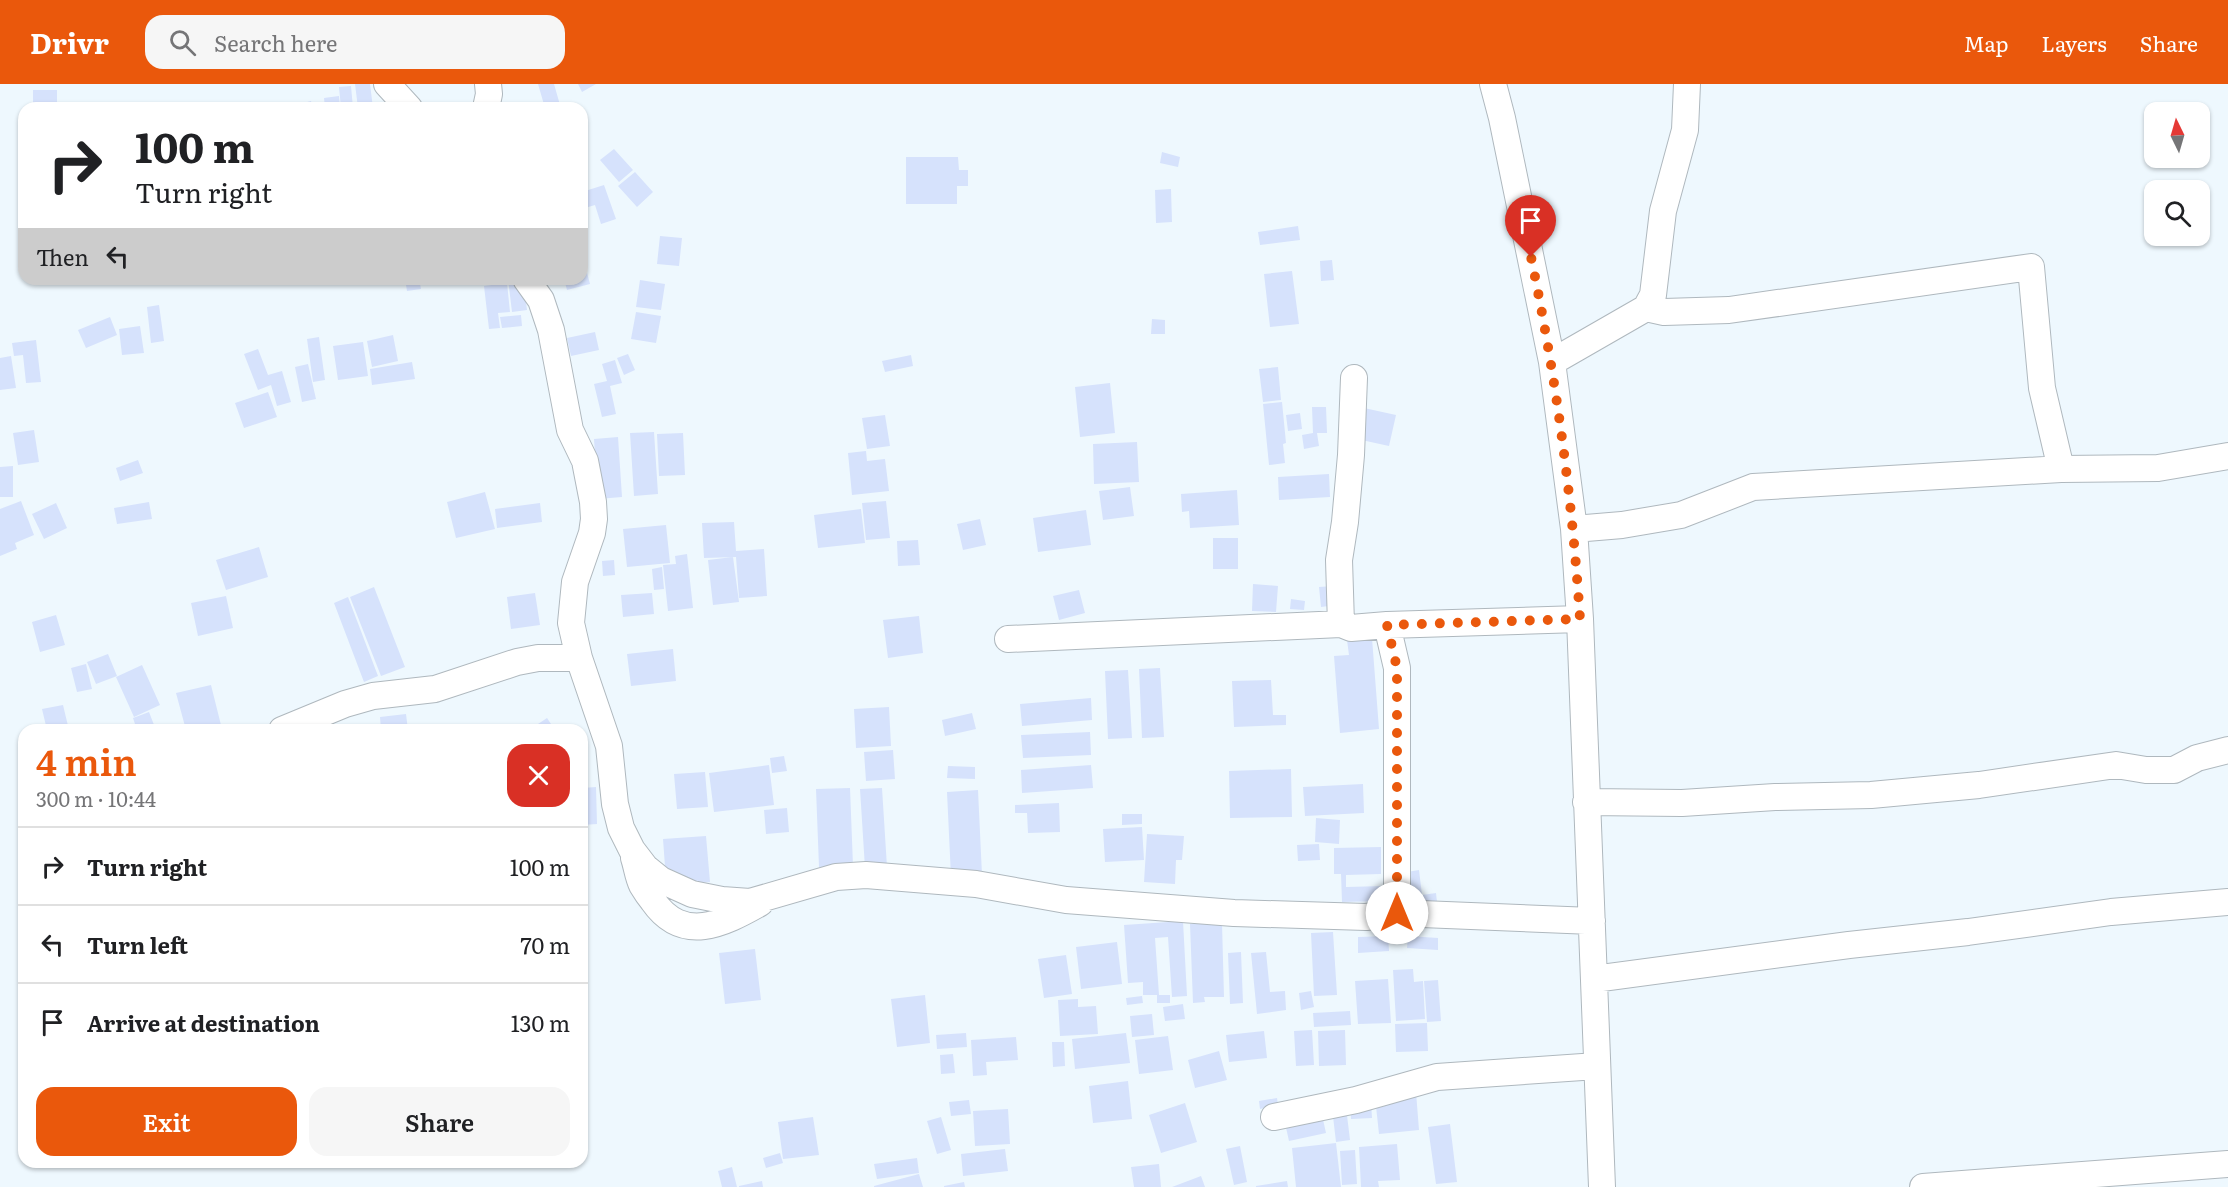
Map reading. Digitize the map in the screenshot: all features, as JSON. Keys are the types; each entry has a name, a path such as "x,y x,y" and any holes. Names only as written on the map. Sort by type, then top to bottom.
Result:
{"street":[{"path":"387,84 404,102"},
{"path":"487,102 488,84"},
{"path":"1493,84 1552,362 1574,529 1580,619 1602,1187"},
{"path":"1552,362 1646,308 1653,295 1663,211 1685,130 1687,84"},
{"path":"1646,308 1664,312 1729,310 2031,267 2042,388 2061,469"},
{"path":"530,285 541,300 551,330 570,430 585,461 593,502 592,533 576,582 571,623 609,746 615,804 621,828 632,850 645,867 661,880 692,894 722,900 750,902 836,877 866,875 976,884 1066,900 1223,912 1366,917 1397,913 1592,921"},
{"path":"1341,624 1338,560 1345,522 1351,455 1354,378"},
{"path":"1574,529 1622,525 1681,514 1753,487 2061,469 2158,468 2228,456"},
{"path":"1008,639 1341,624 1351,628 1580,619"},
{"path":"1387,625 1397,668 1397,913"},
{"path":"297,724 345,704 373,696 435,689 517,662 577,648"},
{"path":"1586,802 1682,803 1775,797 1871,795 1979,785 2116,765 2146,770 2174,770 2197,758 2228,750"},
{"path":"1594,979 2111,912 2228,902"},
{"path":"1275,1117 1356,1100 1437,1077 1598,1066"},
{"path":"1923,1187 2228,1164"}],"building":[{"path":"355,84 370,84 372,102 357,102"},
{"path":"538,84 554,84 559,102 543,102"},
{"path":"578,84 596,84 582,92"},
{"path":"351,86 352,102 340,102 339,87"},
{"path":"33,90 57,90 57,102 33,102"},
{"path":"339,96 340,102 324,102 324,98"},
{"path":"614,149 633,170 619,182 600,160"},
{"path":"1162,152 1180,157 1178,167 1160,163"},
{"path":"906,157 958,157 959,170 968,170 968,186 957,186 957,204 906,204"},
{"path":"635,172 653,192 637,207 618,186"},
{"path":"604,185 616,219 601,224 595,205 588,207 588,190"},
{"path":"1171,189 1172,222 1156,223 1155,190"},
{"path":"1298,226 1300,240 1260,245 1258,232"},
{"path":"660,236 682,238 679,266 657,264"},
{"path":"1332,260 1334,280 1321,281 1320,261"},
{"path":"1292,271 1299,324 1270,327 1264,274"},
{"path":"640,280 665,284 661,310 636,307"},
{"path":"406,285 420,285 421,289 407,291"},
{"path":"507,285 510,312 498,313 500,328 489,329 484,286"},
{"path":"509,285 524,285 527,310 512,312"},
{"path":"566,285 586,285 567,290"},
{"path":"159,305 164,341 151,343 147,307"},
{"path":"636,312 661,316 656,343 631,339"},
{"path":"521,315 522,326 502,328 500,317"},
{"path":"110,317 117,335 86,348 78,330"},
{"path":"1152,319 1165,320 1165,334 1151,334"},
{"path":"140,326 144,353 122,355 119,329"},
{"path":"595,332 599,350 571,356 567,338"},
{"path":"393,335 398,361 372,367 367,341"},
{"path":"319,337 325,380 313,382 307,339"},
{"path":"36,340 41,382 26,383 23,355 14,356 12,343"},
{"path":"363,342 368,376 338,380 333,346"},
{"path":"258,349 268,375 282,371 291,402 277,406 271,385 258,390 244,354"},
{"path":"628,354 635,370 624,375 617,358"},
{"path":"911,355 913,366 885,372 882,361"},
{"path":"11,356 16,388 0,390 0,358"},
{"path":"615,360 622,383 610,386 616,414 602,417 594,384 607,381 602,364"},
{"path":"412,362 415,379 372,385 370,369"},
{"path":"308,364 316,399 302,402 295,367"},
{"path":"1278,367 1281,400 1263,402 1259,369"},
{"path":"1110,383 1115,433 1080,437 1075,387"},
{"path":"268,392 277,417 244,428 235,403"},
{"path":"1282,402 1286,443 1283,444 1285,463 1269,465 1263,404"},
{"path":"1312,407 1326,407 1327,433 1317,433 1319,446 1304,449 1302,435 1313,433"},
{"path":"1364,408 1396,415 1389,446 1357,439"},
{"path":"1300,413 1302,429 1288,431 1286,415"},
{"path":"885,415 890,446 867,449 862,418"},
{"path":"34,430 39,462 18,465 13,433"},
{"path":"654,432 658,494 634,496 630,433"},
{"path":"683,433 685,475 659,476 657,434"},
{"path":"618,437 622,497 598,499 594,439"},
{"path":"1137,442 1139,482 1094,484 1093,444"},
{"path":"866,451 867,461 885,459 889,491 852,495 848,453"},
{"path":"138,460 143,473 120,481 116,468"},
{"path":"13,466 13,497 0,497 0,467"},
{"path":"1329,474 1330,497 1279,500 1278,477"},
{"path":"1130,487 1134,516 1103,520 1099,491"},
{"path":"1237,490 1239,525 1190,528 1189,511 1182,512 1181,494"},
{"path":"485,492 495,529 456,538 447,502"},
{"path":"21,501 34,535 15,543 17,549 0,556 0,509"},
{"path":"886,501 890,538 866,540 862,503"},
{"path":"149,502 152,519 117,524 114,508"},
{"path":"56,503 67,528 44,539 32,514"},
{"path":"540,503 542,522 497,528 495,509"},
{"path":"861,509 865,543 818,548 814,515"},
{"path":"1086,510 1091,545 1038,552 1033,518"},
{"path":"980,519 986,545 963,550 957,524"},
{"path":"734,522 736,551 764,549 767,596 739,598 736,557 704,558 702,523"},
{"path":"666,525 670,563 627,567 623,529"},
{"path":"1213,538 1238,538 1238,569 1213,569"},
{"path":"918,540 920,565 898,566 897,541"},
{"path":"259,547 268,577 226,590 216,560"},
{"path":"687,554 693,608 668,611 663,565 676,564 675,556"},
{"path":"733,557 739,602 713,605 708,560"},
{"path":"614,560 615,575 603,576 602,561"},
{"path":"662,567 664,589 654,590 652,569"},
{"path":"1253,584 1278,586 1276,612 1252,611"},
{"path":"1334,586 1336,605 1321,607 1319,587"},
{"path":"374,587 405,667 381,676 350,597"},
{"path":"1079,590 1085,613 1059,620 1053,596"},
{"path":"535,593 540,625 511,629 507,597"},
{"path":"652,593 654,614 623,617 621,595"},
{"path":"226,596 233,628 198,636 191,603"},
{"path":"348,597 378,676 364,682 334,603"},
{"path":"1291,599 1305,601 1304,610 1290,609"},
{"path":"56,615 65,645 40,652 32,622"},
{"path":"919,616 923,653 888,658 883,620"},
{"path":"1372,638 1379,729 1340,733 1334,656 1349,655 1347,640"},
{"path":"673,649 676,681 631,686 627,654"},
{"path":"108,654 117,676 96,684 87,662"},
{"path":"86,664 92,689 77,692 71,668"},
{"path":"142,665 160,705 134,717 116,677"},
{"path":"1160,668 1164,737 1142,738 1139,669"},
{"path":"1128,670 1132,738 1108,739 1105,671"},
{"path":"1271,680 1273,715 1286,715 1286,725 1234,727 1232,681"},
{"path":"211,685 221,724 184,724 176,693"},
{"path":"1091,698 1092,720 1022,726 1020,704"},
{"path":"63,705 68,724 46,724 42,709"},
{"path":"889,707 891,746 856,748 854,709"},
{"path":"149,712 154,724 135,724 133,718"},
{"path":"972,713 976,729 945,736 942,720"},
{"path":"406,714 407,724 381,724 380,717"},
{"path":"547,718 551,724 538,724"},
{"path":"1090,732 1091,755 1023,758 1021,735"},
{"path":"893,750 895,779 866,781 864,752"},
{"path":"784,756 787,771 772,773 770,758"},
{"path":"769,765 774,805 714,812 709,773"},
{"path":"1091,765 1093,788 1022,793 1021,770"},
{"path":"948,766 975,767 975,779 947,778"},
{"path":"1291,769 1292,817 1230,818 1229,771"},
{"path":"705,772 708,807 677,809 674,774"},
{"path":"1363,784 1364,813 1305,816 1303,787"},
{"path":"596,787 597,824 588,825 588,788"},
{"path":"850,788 853,866 819,867 816,789"},
{"path":"882,788 887,867 865,868 860,789"},
{"path":"978,790 982,875 951,877 947,792"},
{"path":"1059,803 1060,832 1028,833 1027,813 1015,813 1015,805"},
{"path":"787,808 789,832 766,834 764,810"},
{"path":"1122,814 1142,814 1142,824 1122,825"},
{"path":"1316,818 1340,820 1339,844 1315,842"},
{"path":"1142,827 1144,860 1105,862 1103,829"},
{"path":"1147,834 1184,836 1182,860 1176,860 1175,884 1144,882"},
{"path":"706,836 710,882 681,884 666,880 663,839"},
{"path":"1319,844 1320,860 1298,861 1297,845"},
{"path":"1381,847 1381,874 1346,875 1346,887 1384,886 1384,901 1342,902 1341,874 1334,874 1334,848"},
{"path":"1419,870 1422,895 1436,893 1437,902 1411,906 1407,872"},
{"path":"1183,921 1187,996 1172,997 1168,937 1155,938 1159,995 1170,995 1170,1003 1157,1003 1157,995 1143,995 1143,982 1128,983 1124,925"},
{"path":"1222,923 1224,997 1204,997 1205,1002 1193,1003 1190,924"},
{"path":"1333,932 1337,995 1314,996 1311,933"},
{"path":"1388,936 1389,951 1358,953 1358,937"},
{"path":"1408,936 1438,938 1438,950 1407,948"},
{"path":"1117,942 1122,984 1081,989 1076,947"},
{"path":"755,949 761,1000 725,1004 719,953"},
{"path":"1241,952 1243,1003 1230,1004 1228,953"},
{"path":"1266,952 1270,992 1285,991 1286,1010 1257,1014 1251,953"},
{"path":"1066,955 1072,994 1044,998 1038,959"},
{"path":"1413,969 1414,982 1423,981 1425,1019 1396,1021 1393,970"},
{"path":"1388,979 1391,1023 1358,1024 1355,981"},
{"path":"1438,980 1441,1021 1427,1022 1424,981"},
{"path":"1311,991 1314,1007 1301,1010 1299,993"},
{"path":"925,995 930,1043 897,1047 891,999"},
{"path":"1142,996 1143,1003 1127,1005 1126,998"},
{"path":"1078,999 1078,1007 1096,1006 1098,1034 1060,1036 1058,1000"},
{"path":"1183,1004 1185,1019 1165,1021 1163,1007"},
{"path":"1350,1011 1351,1025 1314,1027 1313,1013"},
{"path":"1152,1014 1154,1035 1132,1037 1130,1016"},
{"path":"1427,1023 1428,1051 1396,1052 1395,1024"},
{"path":"1312,1030 1314,1065 1296,1066 1294,1031"},
{"path":"1345,1030 1346,1065 1319,1066 1318,1031"},
{"path":"1264,1031 1267,1058 1229,1062 1226,1035"},
{"path":"966,1033 967,1047 937,1049 936,1035"},
{"path":"1126,1033 1130,1063 1075,1069 1072,1039"},
{"path":"1168,1036 1173,1070 1139,1074 1135,1040"},
{"path":"1016,1037 1018,1060 986,1062 987,1075 973,1076 971,1040"},
{"path":"1052,1042 1064,1042 1065,1066 1053,1067"},
{"path":"1219,1051 1227,1080 1195,1088 1188,1060"},
{"path":"953,1054 955,1073 941,1074 940,1055"},
{"path":"1128,1081 1132,1119 1093,1123 1089,1086"},
{"path":"1416,1092 1419,1130 1379,1134 1375,1097"},
{"path":"1277,1098 1278,1105 1260,1109 1259,1101"},
{"path":"969,1100 971,1114 951,1116 949,1102"},
{"path":"1371,1102 1372,1118 1351,1119 1350,1103"},
{"path":"1185,1103 1197,1142 1161,1153 1149,1115"},
{"path":"1346,1107 1350,1140 1336,1142 1332,1108"},
{"path":"1008,1109 1010,1144 975,1146 973,1111"},
{"path":"1322,1115 1326,1133 1289,1141 1285,1123"},
{"path":"813,1117 819,1155 783,1159 778,1122"},
{"path":"941,1117 951,1150 937,1154 927,1121"},
{"path":"1450,1124 1457,1182 1436,1184 1428,1127"},
{"path":"1336,1143 1341,1187 1296,1187 1292,1148"},
{"path":"1397,1144 1400,1180 1378,1181 1379,1187 1361,1187 1359,1147"},
{"path":"1240,1146 1247,1182 1234,1185 1226,1149"},
{"path":"1005,1149 1008,1171 963,1176 961,1154"},
{"path":"1355,1150 1357,1184 1342,1185 1340,1151"},
{"path":"780,1153 783,1163 766,1168 763,1158"},
{"path":"917,1158 919,1173 877,1179 874,1164"},
{"path":"1159,1164 1161,1187 1134,1187 1131,1167"},
{"path":"732,1167 737,1187 722,1187 718,1171"},
{"path":"919,1174 923,1187 874,1187 874,1186"},
{"path":"1201,1176 1205,1187 1172,1187"},
{"path":"762,1181 763,1187 739,1187 739,1186"},
{"path":"1287,1181 1288,1187 1256,1187 1256,1186"},
{"path":"964,1182 965,1187 944,1187 944,1186"}],"route":[{"path":"1397,913 1397,668 1387,625 1580,619 1574,529 1555,383 1531,257"}]}
